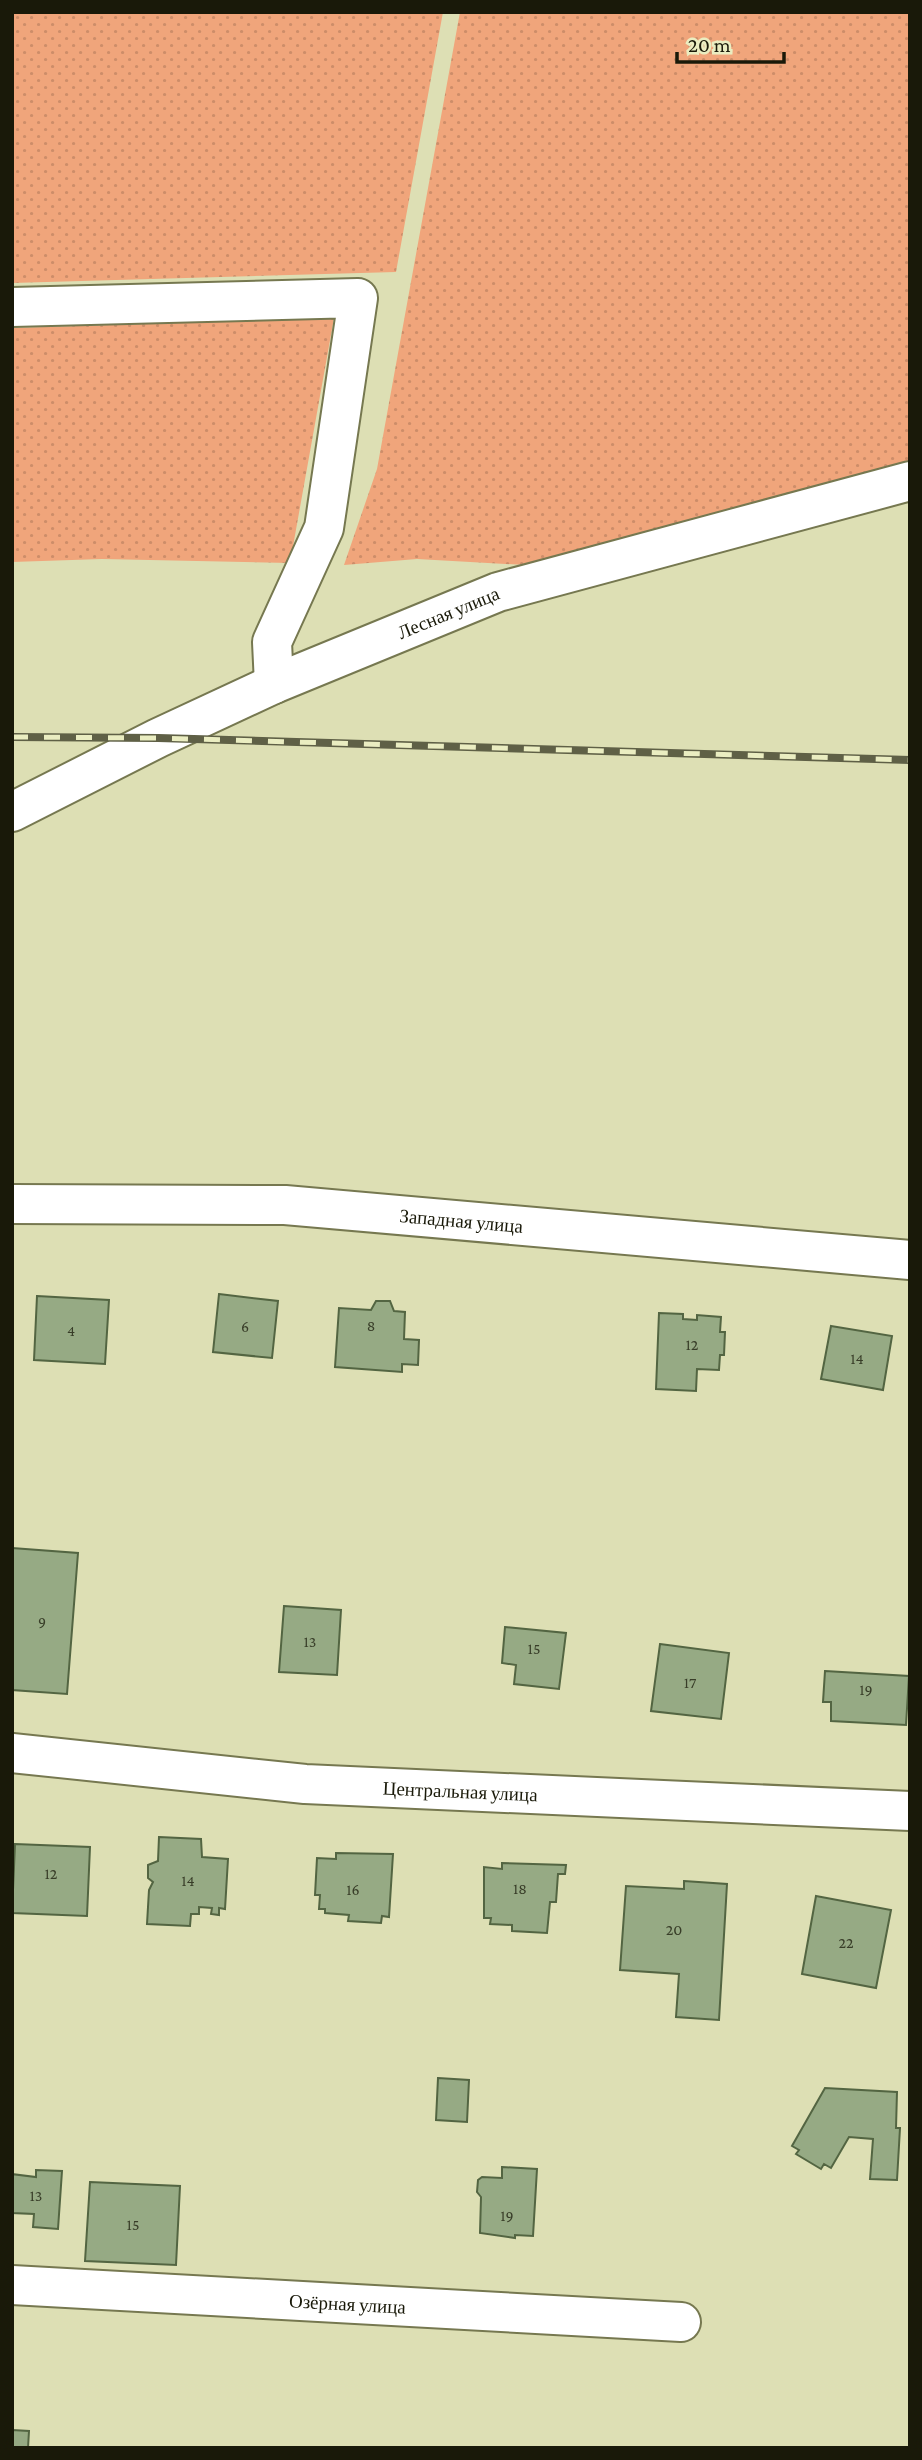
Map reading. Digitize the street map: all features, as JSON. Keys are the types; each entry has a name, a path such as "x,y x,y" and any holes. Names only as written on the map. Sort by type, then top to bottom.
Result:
{"street":[{"path":"12,307 358,298 324,528 272,642 274,684"},
{"name":"Лесная улица","path":"12,813 158,738 274,684 498,592 910,481"},
{"name":"Западная улица","path":"12,1204 285,1205 910,1260"},
{"name":"Центральная улица","path":"12,1752 305,1784 910,1811"},
{"name":"Озёрная улица","path":"12,2285 681,2322"}],"shaded area":[{"path":"12,12 443,12 396,272 12,283"},
{"path":"460,12 910,12 910,493 544,566 417,559 344,565 377,469"},
{"path":"334,318 290,563 102,559 12,562 12,328"}],"building":[{"path":"219,1294 278,1301 272,1358 213,1352"},
{"path":"37,1296 109,1300 105,1364 34,1360"},
{"path":"376,1301 390,1301 394,1311 405,1312 404,1339 419,1340 418,1365 402,1364 402,1372 335,1367 339,1308 371,1310"},
{"path":"659,1313 683,1314 683,1319 697,1320 697,1315 721,1317 720,1332 725,1332 724,1355 720,1355 719,1370 697,1369 696,1391 656,1389"},
{"path":"831,1326 892,1336 883,1390 821,1379"},
{"path":"12,1548 78,1553 67,1694 12,1690"},
{"path":"284,1606 341,1610 337,1675 279,1672"},
{"path":"505,1627 566,1633 559,1689 514,1684 516,1665 502,1663"},
{"path":"660,1644 729,1653 721,1719 651,1711"},
{"path":"825,1671 909,1676 906,1725 831,1721 831,1702 823,1702"},
{"path":"159,1837 201,1839 202,1857 228,1859 225,1909 219,1908 219,1915 211,1914 212,1908 199,1907 199,1914 191,1914 190,1926 147,1924 149,1890 153,1882 148,1878 148,1865 158,1861"},
{"path":"15,1844 90,1847 87,1916 12,1913"},
{"path":"336,1853 393,1854 389,1917 382,1916 381,1923 348,1921 349,1915 325,1913 325,1909 319,1909 320,1895 315,1895 317,1858 336,1859"},
{"path":"502,1863 566,1865 565,1874 558,1874 556,1902 550,1902 547,1933 512,1931 512,1925 490,1924 491,1918 484,1918 484,1867 502,1869"},
{"path":"684,1881 727,1884 719,2020 676,2017 679,1974 620,1970 626,1886 684,1889"},
{"path":"816,1896 891,1910 876,1988 802,1974"},
{"path":"438,2078 469,2080 467,2122 436,2120"},
{"path":"825,2088 897,2092 896,2128 900,2128 897,2180 870,2179 873,2139 849,2137 831,2168 824,2164 821,2169 796,2154 799,2150 792,2146"},
{"path":"502,2167 537,2169 533,2236 515,2235 515,2238 480,2233 481,2197 477,2192 478,2180 482,2177 502,2178"},
{"path":"36,2170 62,2171 58,2229 33,2227 34,2214 12,2213 12,2174 36,2177"},
{"path":"90,2182 180,2186 176,2265 85,2261"},
{"path":"12,2430 29,2431 28,2448 12,2448"}],"railway":[{"path":"12,737 158,738 910,760"}]}
